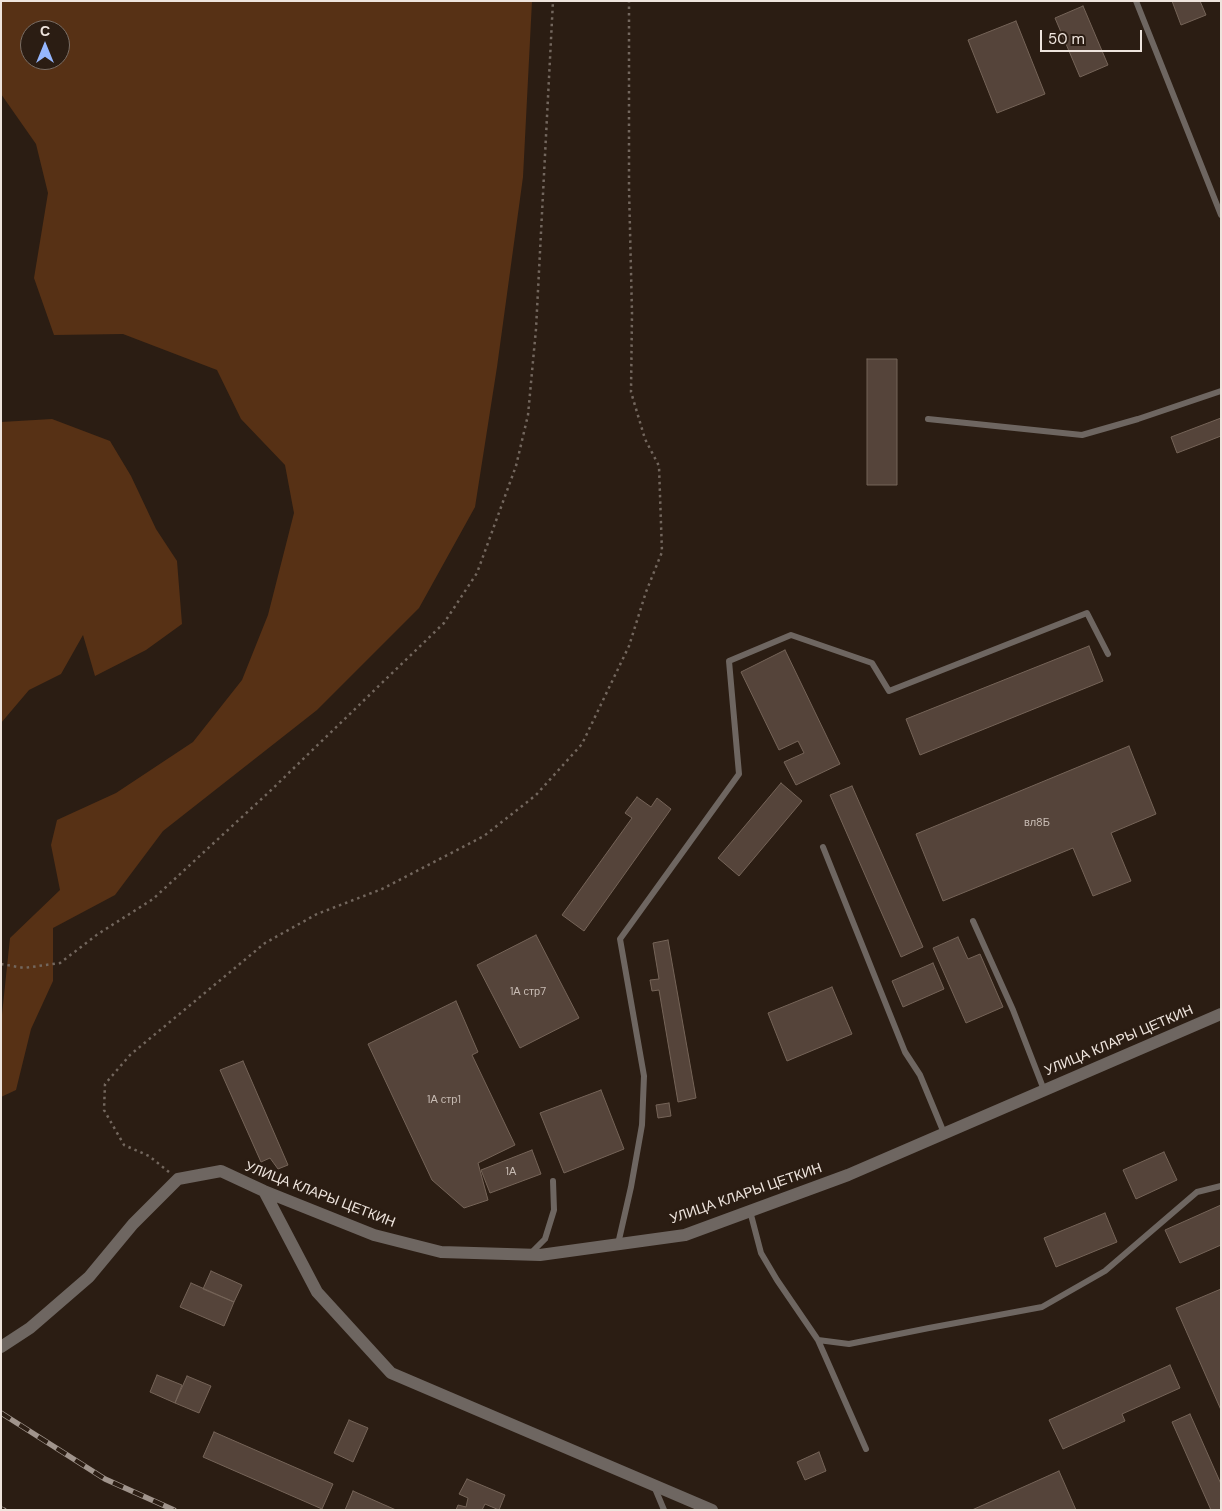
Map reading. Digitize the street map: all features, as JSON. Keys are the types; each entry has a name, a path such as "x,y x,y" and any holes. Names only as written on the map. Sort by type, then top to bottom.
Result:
{"street":[{"name":"УЛИЦА КЛАРЫ ЦЕТКИН","path":"178,1179 220,1171 264,1191 374,1234 441,1252 540,1255 685,1234 848,1175 1221,1014"},
{"path":"1,1347 30,1328 89,1277 133,1224 178,1179"},
{"path":"264,1191 317,1292 391,1373 712,1510"}],"lane":[{"path":"1136,1 1221,215"},
{"path":"928,419 1082,435 1138,419 1221,391"},
{"path":"618,1244 642,1125 644,1076 620,940 739,774 729,661 791,635 872,663 889,691 1087,613 1108,654"},
{"path":"823,847 905,1052 920,1074 944,1133"},
{"path":"973,921 1013,1010 1044,1090"},
{"path":"530,1255 545,1239 554,1210 553,1180"},
{"path":"818,1340 849,1344 1042,1307 1105,1271 1197,1192 1221,1186"},
{"path":"750,1211 761,1253 818,1340 866,1449"},
{"path":"653,1485 664,1510"}],"path":[{"path":"1,964 24,968 60,963 98,934 153,899 268,793 444,623 477,573 516,466 528,415 536,329 553,1"},
{"path":"178,1179 149,1156 124,1145 104,1110 105,1084 130,1055 265,943 317,914 382,889 484,836 536,795 582,744 629,646 646,592 662,552 659,466 645,439 631,392 629,1"}],"shaded area":[{"path":"1,1 532,1 523,177 497,367 475,507 419,608 317,710 163,831 115,895 53,928 53,981 31,1029 16,1090 1,1097 1,1024 10,938 60,890 51,845 57,820 116,793 193,742 242,680 268,615 294,513 285,465 241,419 217,370 123,334 54,335 34,278 48,193 36,144 1,94"},
{"path":"52,419 110,441 131,476 156,529 177,561 182,624 146,650 95,676 83,635 61,674 29,690 1,723 1,422"}],"building":[{"path":"1172,1 1200,1 1206,15 1181,25"},
{"path":"1083,6 1108,65 1080,77 1055,18"},
{"path":"1016,21 1045,94 997,113 968,40"},
{"path":"867,359 897,359 897,485 867,485"},
{"path":"1221,418 1221,436 1177,453 1171,437"},
{"path":"1089,646 1103,681 920,755 906,719"},
{"path":"785,650 840,764 796,785 784,762 804,753 798,741 779,750 741,672"},
{"path":"1129,746 1156,814 1111,833 1131,881 1093,896 1073,848 943,901 916,834"},
{"path":"781,783 802,801 739,876 718,858"},
{"path":"852,786 923,947 901,957 830,795"},
{"path":"637,797 651,807 657,798 671,809 584,931 562,915 632,818 625,813"},
{"path":"536,935 579,1018 520,1048 477,965"},
{"path":"958,937 968,959 980,954 1003,1007 966,1023 933,948"},
{"path":"668,940 696,1098 678,1102 659,990 652,991 650,980 659,979 653,943"},
{"path":"933,963 944,989 903,1007 892,981"},
{"path":"832,987 852,1034 787,1061 768,1013"},
{"path":"456,1001 478,1052 472,1055 515,1145 478,1163 488,1200 464,1208 432,1180 368,1044"},
{"path":"243,1061 288,1165 278,1169 270,1158 261,1162 220,1070"},
{"path":"601,1090 624,1149 564,1173 540,1113"},
{"path":"669,1103 671,1116 658,1118 656,1105"},
{"path":"532,1150 541,1174 490,1193 481,1170"},
{"path":"1164,1152 1177,1180 1136,1199 1123,1170"},
{"path":"1221,1205 1221,1245 1180,1263 1165,1230"},
{"path":"1105,1213 1117,1242 1056,1267 1044,1238"},
{"path":"211,1271 242,1285 234,1302 203,1289"},
{"path":"191,1283 234,1302 224,1326 180,1307"},
{"path":"1221,1289 1221,1410 1176,1308"},
{"path":"1170,1365 1180,1388 1122,1414 1125,1421 1063,1449 1049,1420"},
{"path":"157,1375 182,1385 175,1403 150,1392"},
{"path":"187,1376 211,1386 199,1413 175,1403"},
{"path":"1190,1414 1221,1484 1221,1510 1211,1510 1172,1422"},
{"path":"349,1420 368,1428 353,1462 334,1453"},
{"path":"214,1432 333,1484 322,1509 203,1457"},
{"path":"819,1452 826,1471 805,1480 797,1462"},
{"path":"1059,1471 1076,1510 972,1510"},
{"path":"467,1479 505,1495 499,1510 485,1504 482,1510 456,1510 458,1505 466,1507 468,1498 459,1494"},
{"path":"353,1491 396,1510 345,1510"}],"railway":[{"path":"1,1413 105,1479 174,1510"}]}
